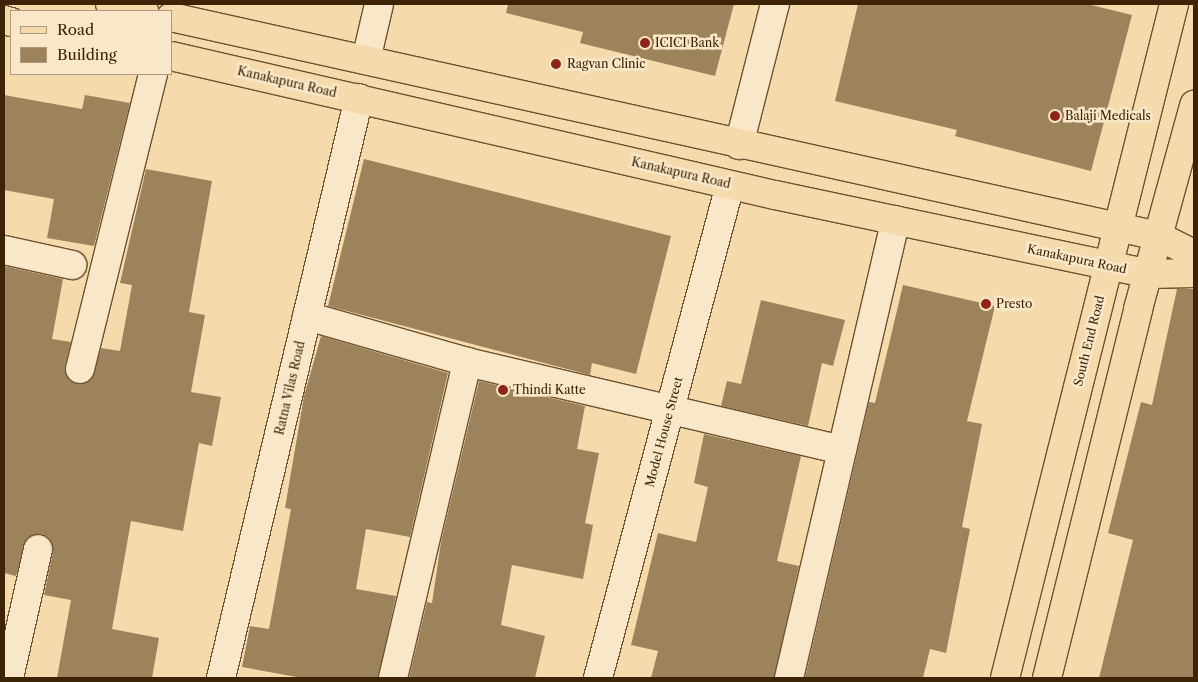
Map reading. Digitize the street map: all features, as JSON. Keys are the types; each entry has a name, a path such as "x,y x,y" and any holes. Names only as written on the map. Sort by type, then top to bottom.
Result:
{"main road":[{"path":"110,4 139,10"},
{"name":"South End Road","path":"1005,678 1174,4"},
{"path":"172,17 739,145 1117,226 1158,236 1194,254"},
{"name":"Kanakapura Road","path":"172,56 730,185 1108,266 1148,274 1194,273"},
{"path":"1047,678 1148,274 1194,105"}],"street":[{"path":"366,60 379,4"},
{"path":"739,145 775,4"},
{"path":"80,369 153,75"},
{"name":"Ratna Vilas Road","path":"221,678 359,98"},
{"name":"Model House Street","path":"598,678 730,185"},
{"path":"789,678 896,220"},
{"path":"4,250 72,265"},
{"path":"307,316 467,362 671,407 842,450"},
{"path":"393,678 467,362"},
{"path":"9,678 38,549"}],"building":[{"path":"508,4 734,4 715,76 580,43 583,32 506,13"},
{"path":"858,4 1087,4 1132,15 1091,171 955,136 957,130 835,101"},
{"path":"4,95 82,109 85,95 130,103 94,246 47,238 54,199 4,190"},
{"path":"364,159 671,236 636,374 592,363 590,375 328,306"},
{"path":"146,169 212,181 189,312 205,315 191,392 221,397 212,446 199,443 183,531 131,521 112,629 159,638 152,678 57,678 71,600 44,595 53,552 49,538 41,534 27,538 16,576 4,573 4,266 63,279 52,339 71,342 65,366 69,380 77,384 91,380 101,348 120,351 132,285 120,283"},
{"path":"903,285 995,306 967,421 982,424 962,527 970,529 946,653 930,649 923,678 805,678 869,402 875,403"},
{"path":"1177,289 1194,289 1194,678 1099,678 1133,540 1108,533 1141,402 1152,405"},
{"path":"761,300 845,320 833,366 822,363 808,426 721,406 727,381 741,384"},
{"path":"321,336 448,373 410,537 366,529 356,589 396,596 378,678 302,678 242,667 250,626 269,629 291,509 285,508 304,396"},
{"path":"479,381 585,406 577,449 599,453 585,523 593,525 583,579 512,565 501,625 545,636 535,678 409,678 427,602 432,603 441,542"},
{"path":"704,434 801,456 777,561 799,566 774,678 651,678 658,651 631,645 658,533 696,542 708,487 694,483"}],"place":[{"name":"ICICI Bank","path":"645,43"},
{"name":"Ragvan Clinic","path":"556,64"},
{"name":"Balaji Medicals","path":"1055,116"},
{"name":"Presto","path":"986,304"},
{"name":"Thindi Katte","path":"503,390"}]}
